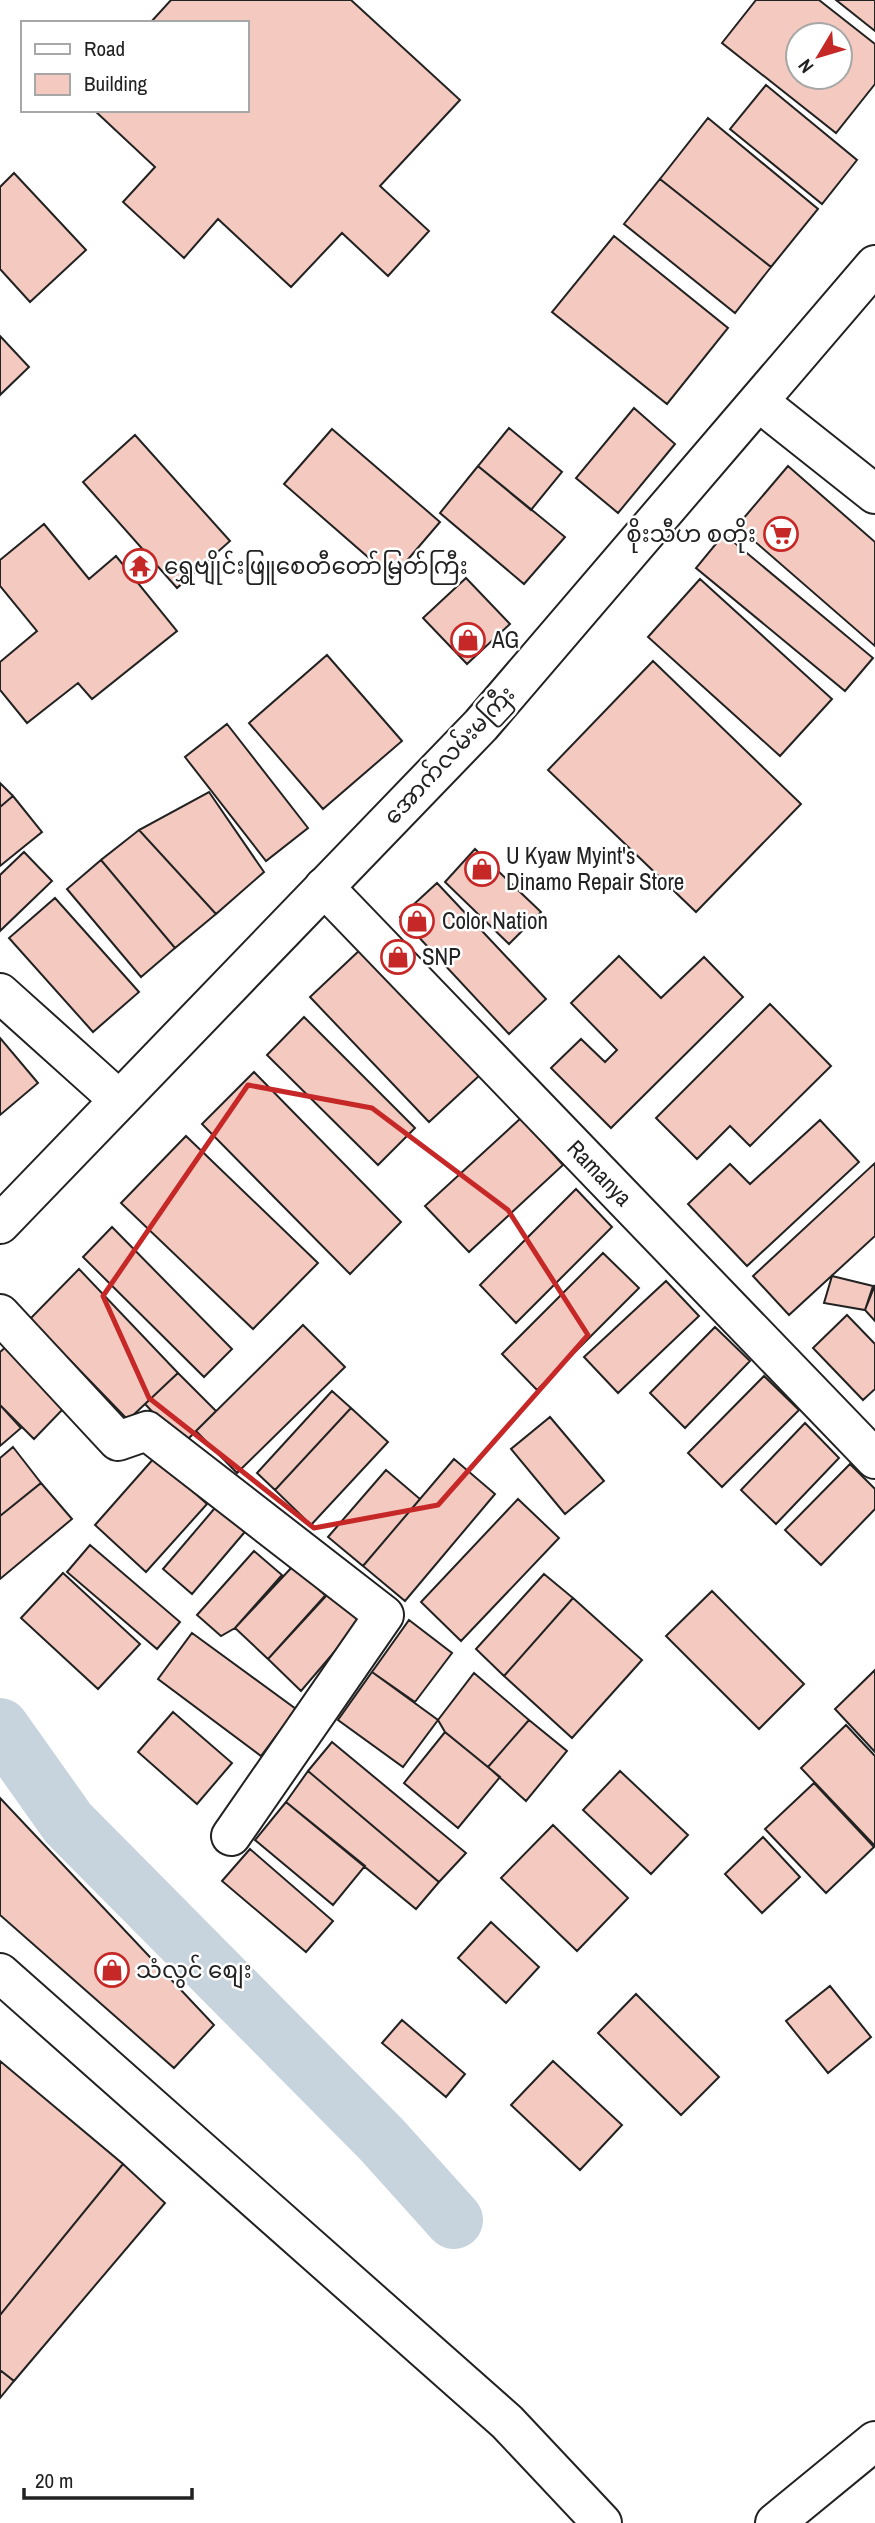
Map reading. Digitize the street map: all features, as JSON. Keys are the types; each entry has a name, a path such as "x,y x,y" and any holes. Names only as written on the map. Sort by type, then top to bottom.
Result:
{"street":[{"name":"အောက်လမ်းမကြီး","path":"0,1224 481,725 875,265"},
{"path":"759,402 875,494"},
{"name":"Ramanya","path":"324,887 875,1458"},
{"path":"0,993 118,1099"},
{"path":"0,1314 118,1441 147,1431 384,1615 231,1836"},
{"path":"0,1973 507,2422 602,2523"},
{"path":"775,2523 875,2441"}],"highlighted area":[{"path":"248,1085 372,1108 508,1210 588,1335 438,1505 314,1528 149,1398 103,1296"}],"building":[{"path":"171,0 351,0 460,100 380,186 429,231 388,276 342,233 291,287 218,219 184,258 123,202 155,167 96,112 248,112 248,21 152,21"},
{"path":"756,0 819,0 846,21 784,21 784,91 854,91 854,28 875,44 875,84 836,133 722,43"},
{"path":"836,0 875,0 875,31"},
{"path":"766,85 857,160 822,204 730,129"},
{"path":"708,118 818,209 771,267 660,179"},
{"path":"14,173 86,250 30,302 0,269 0,187"},
{"path":"660,179 771,267 735,313 624,224"},
{"path":"614,236 728,328 667,404 552,312"},
{"path":"0,336 29,367 0,395"},
{"path":"634,408 675,444 618,513 576,478"},
{"path":"509,428 562,472 531,510 478,466"},
{"path":"332,429 440,522 392,578 284,484"},
{"path":"135,435 230,541 177,588 83,482"},
{"path":"478,466 565,537 524,584 440,513"},
{"path":"788,466 875,542 875,646 737,526"},
{"path":"44,524 89,579 116,556 177,631 92,699 78,683 27,723 0,690 0,662 37,631 0,586 0,560"},
{"path":"724,534 873,658 845,691 696,568"},
{"path":"466,578 510,624 467,664 423,618"},
{"path":"700,579 832,699 780,756 648,637"},
{"path":"327,655 402,741 323,809 249,723"},
{"path":"653,661 801,804 696,912 548,770"},
{"path":"227,724 308,828 266,861 185,757"},
{"path":"0,783 13,796 0,807"},
{"path":"209,792 264,872 216,914 139,830"},
{"path":"13,796 42,832 0,866 0,807"},
{"path":"139,830 216,914 175,948 101,860"},
{"path":"475,849 541,912 509,944 445,882"},
{"path":"24,852 52,881 0,931 0,875"},
{"path":"101,860 175,948 141,977 67,889"},
{"path":"437,883 546,999 509,1034 400,917"},
{"path":"55,898 139,992 93,1032 9,938"},
{"path":"362,948 480,1075 429,1122 310,997"},
{"path":"619,956 661,998 704,957 743,997 611,1128 551,1068 581,1039 605,1062 617,1050 571,1003"},
{"path":"770,1004 831,1066 750,1146 730,1126 697,1159 656,1118"},
{"path":"304,1017 415,1128 378,1165 267,1055"},
{"path":"0,1038 38,1083 0,1115"},
{"path":"254,1072 401,1222 350,1274 202,1124"},
{"path":"521,1118 563,1165 469,1252 425,1206"},
{"path":"820,1120 859,1162 747,1266 688,1204 730,1164 750,1184"},
{"path":"186,1136 318,1263 253,1329 121,1203"},
{"path":"875,1163 875,1236 789,1315 753,1276"},
{"path":"576,1189 612,1227 516,1323 480,1285"},
{"path":"112,1227 232,1349 204,1377 83,1257"},
{"path":"603,1253 639,1288 537,1390 502,1354"},
{"path":"79,1269 178,1373 128,1420 30,1319"},
{"path":"832,1276 873,1286 865,1310 824,1303"},
{"path":"666,1281 699,1316 618,1393 584,1357"},
{"path":"875,1285 875,1321 865,1310"},
{"path":"847,1315 875,1344 875,1389 863,1400 813,1348"},
{"path":"303,1325 345,1367 237,1473 196,1431"},
{"path":"715,1327 750,1361 685,1428 650,1393"},
{"path":"7,1346 64,1408 34,1439 0,1405 0,1352"},
{"path":"178,1373 216,1411 183,1444 145,1404"},
{"path":"764,1376 799,1410 722,1487 688,1453"},
{"path":"332,1391 351,1408 275,1490 257,1473"},
{"path":"0,1405 21,1428 0,1446"},
{"path":"351,1408 388,1442 311,1525 275,1490"},
{"path":"550,1417 604,1481 565,1514 511,1449"},
{"path":"805,1423 839,1458 776,1524 741,1490"},
{"path":"13,1447 41,1483 0,1516 0,1458"},
{"path":"155,1457 207,1504 146,1572 95,1525"},
{"path":"454,1459 495,1494 405,1601 363,1566"},
{"path":"850,1464 875,1489 875,1509 821,1565 785,1530"},
{"path":"386,1470 420,1499 363,1566 328,1537"},
{"path":"41,1483 72,1519 0,1579 0,1516"},
{"path":"518,1499 559,1538 461,1641 421,1602"},
{"path":"220,1502 249,1527 192,1594 163,1569"},
{"path":"90,1545 180,1622 157,1649 67,1572"},
{"path":"254,1551 282,1575 235,1628 221,1636 197,1615"},
{"path":"293,1566 326,1596 268,1659 235,1628"},
{"path":"63,1573 140,1644 98,1689 21,1618"},
{"path":"544,1574 573,1598 504,1676 476,1649"},
{"path":"332,1588 365,1616 301,1691 268,1659"},
{"path":"712,1591 804,1684 759,1729 666,1636"},
{"path":"573,1598 642,1660 572,1738 504,1676"},
{"path":"409,1620 452,1653 415,1702 372,1672"},
{"path":"192,1633 296,1709 261,1756 158,1679"},
{"path":"875,1670 875,1752 835,1709"},
{"path":"372,1672 438,1720 403,1767 338,1720"},
{"path":"474,1673 529,1720 488,1767 445,1732 438,1720"},
{"path":"173,1712 232,1763 197,1804 138,1752"},
{"path":"529,1720 567,1751 526,1801 488,1767"},
{"path":"846,1725 875,1756 875,1846 801,1768"},
{"path":"445,1732 500,1777 458,1828 404,1783"},
{"path":"332,1742 466,1853 439,1882 308,1771"},
{"path":"308,1771 439,1882 416,1909 286,1802"},
{"path":"620,1771 688,1835 651,1874 583,1810"},
{"path":"814,1783 874,1847 826,1893 765,1829"},
{"name":"သံလွင် စျေး","path":"0,1798 214,2025 174,2068 0,1915"},
{"path":"286,1802 365,1866 333,1905 255,1840"},
{"path":"553,1825 628,1898 577,1951 501,1878"},
{"path":"763,1837 800,1877 762,1913 725,1874"},
{"path":"250,1849 333,1921 306,1952 222,1881"},
{"path":"491,1922 539,1967 506,2003 458,1958"},
{"path":"830,1986 871,2037 828,2073 786,2021"},
{"path":"636,1994 719,2077 681,2115 598,2033"},
{"path":"402,2020 465,2074 446,2097 382,2043"},
{"path":"0,2061 123,2164 0,2315"},
{"path":"553,2061 622,2125 580,2170 511,2105"},
{"path":"123,2164 165,2203 14,2381 0,2370 0,2315"},
{"path":"0,2370 14,2381 0,2398"}],"waterway":[{"path":"0,1727 68,1823 382,2140 454,2220"}],"place":[{"name":"စိုးသီဟ စတိုး","path":"781,534"},
{"name":"ရွှေဗျိုင်းဖြူစေတီတော်မြတ်ကြီး","path":"140,566"},
{"name":"AG","path":"468,640"},
{"name":"U Kyaw Myint's Dinamo Repair Store","path":"482,869"},
{"name":"Color Nation","path":"417,921"},
{"name":"SNP","path":"398,957"},
{"name":"သံလွင် စျေး","path":"112,1970"}]}
